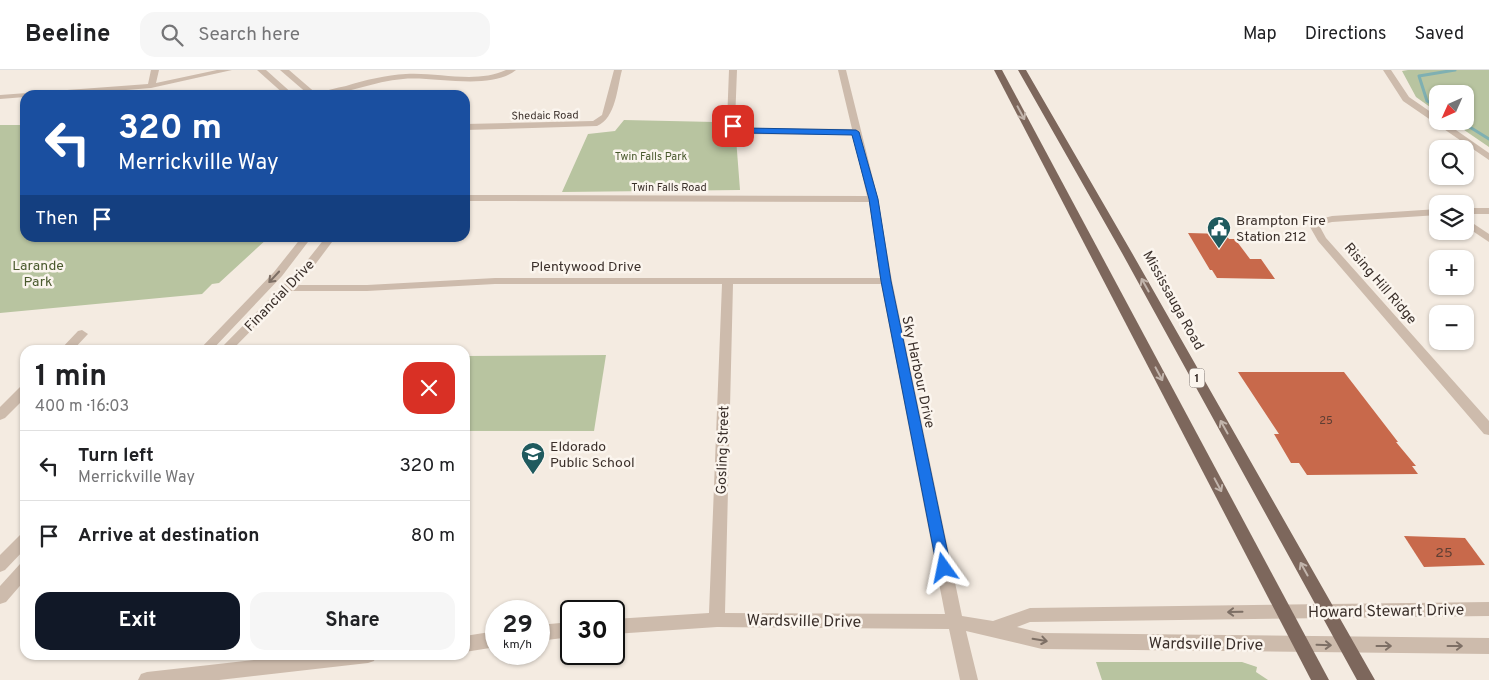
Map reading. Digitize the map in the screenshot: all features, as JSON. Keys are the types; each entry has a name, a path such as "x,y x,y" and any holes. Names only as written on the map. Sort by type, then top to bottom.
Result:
{"main road":[{"name":"1","path":"998,70 1320,680"},
{"name":"Mississauga Road","path":"1022,70 1366,680"}],"street":[{"path":"151,86 155,70"},
{"path":"97,90 151,86 228,70"},
{"path":"261,70 284,90"},
{"path":"284,70 308,90"},
{"path":"341,90 382,79 407,76 493,76 512,70"},
{"name":"Shedaic Road","path":"470,127 594,124 601,121 606,114 618,70"},
{"path":"733,70 731,122 734,128 745,131 856,132"},
{"name":"Sky Harbour Drive","path":"842,70 873,199 886,281 955,622 969,680"},
{"path":"1387,70 1406,100 1489,158"},
{"path":"0,97 20,95"},
{"name":"Twin Falls Road","path":"470,198 873,199"},
{"path":"1474,211 1489,211"},
{"name":"Rising Hill Ridge","path":"1429,213 1332,219 1320,222 1315,227 1319,235 1489,430"},
{"path":"1474,228 1489,239"},
{"name":"Financial Drive","path":"210,345 278,274 303,242"},
{"name":"Financial Drive","path":"230,345 310,264 327,242"},
{"name":"Plentywood Drive","path":"286,288 367,288 495,281 886,281"},
{"name":"Gosling Street","path":"716,620 728,281"},
{"path":"71,345 82,334"},
{"path":"0,415 20,395"},
{"path":"0,565 20,544"},
{"path":"0,597 20,575"},
{"name":"Howard Stewart Drive","path":"1284,612 1489,609"},
{"name":"Wardsville Drive","path":"993,628 1030,615 1284,612"},
{"name":"Wardsville Drive","path":"625,626 716,620 955,622 993,628 1042,641 1301,644"},
{"path":"470,643 485,641"},
{"path":"1301,644 1347,646 1489,646"},
{"path":"148,680 324,660"}],"green space":[{"path":"1489,70 1489,147 1464,130 1474,130 1474,85 1429,85 1429,106 1416,97 1402,71"},
{"name":"Twin Falls Park","path":"624,120 715,122 721,133 736,138 740,190 562,192 588,134 615,131"},
{"name":"Larande Park","path":"0,125 20,125 20,242 264,242 219,283 212,284 202,294 0,313"},
{"path":"606,355 594,431 470,431 470,356"},
{"path":"1096,662 1242,662 1257,667 1256,672 1268,680 1102,680"}],"building":[{"name":"Brampton Fire Station 212","path":"1188,233 1225,234 1229,239 1235,239 1250,259 1261,259 1275,279 1217,278 1212,270 1210,270"},
{"path":"1238,372 1344,372 1416,466 1412,466 1418,474 1307,475 1299,463 1291,463 1274,434 1279,434"},
{"path":"1404,536 1465,538 1485,565 1424,567"}],"waterway":[{"path":"1429,102 1419,76 1455,70"},
{"path":"1474,130 1489,139"}],"place":[{"name":"Brampton Fire Station 212","path":"1219,249"},
{"name":"Eldorado Public School","path":"533,475"}],"route":[{"path":"733,126 745,131 856,132 873,199 886,281 944,568"}]}
